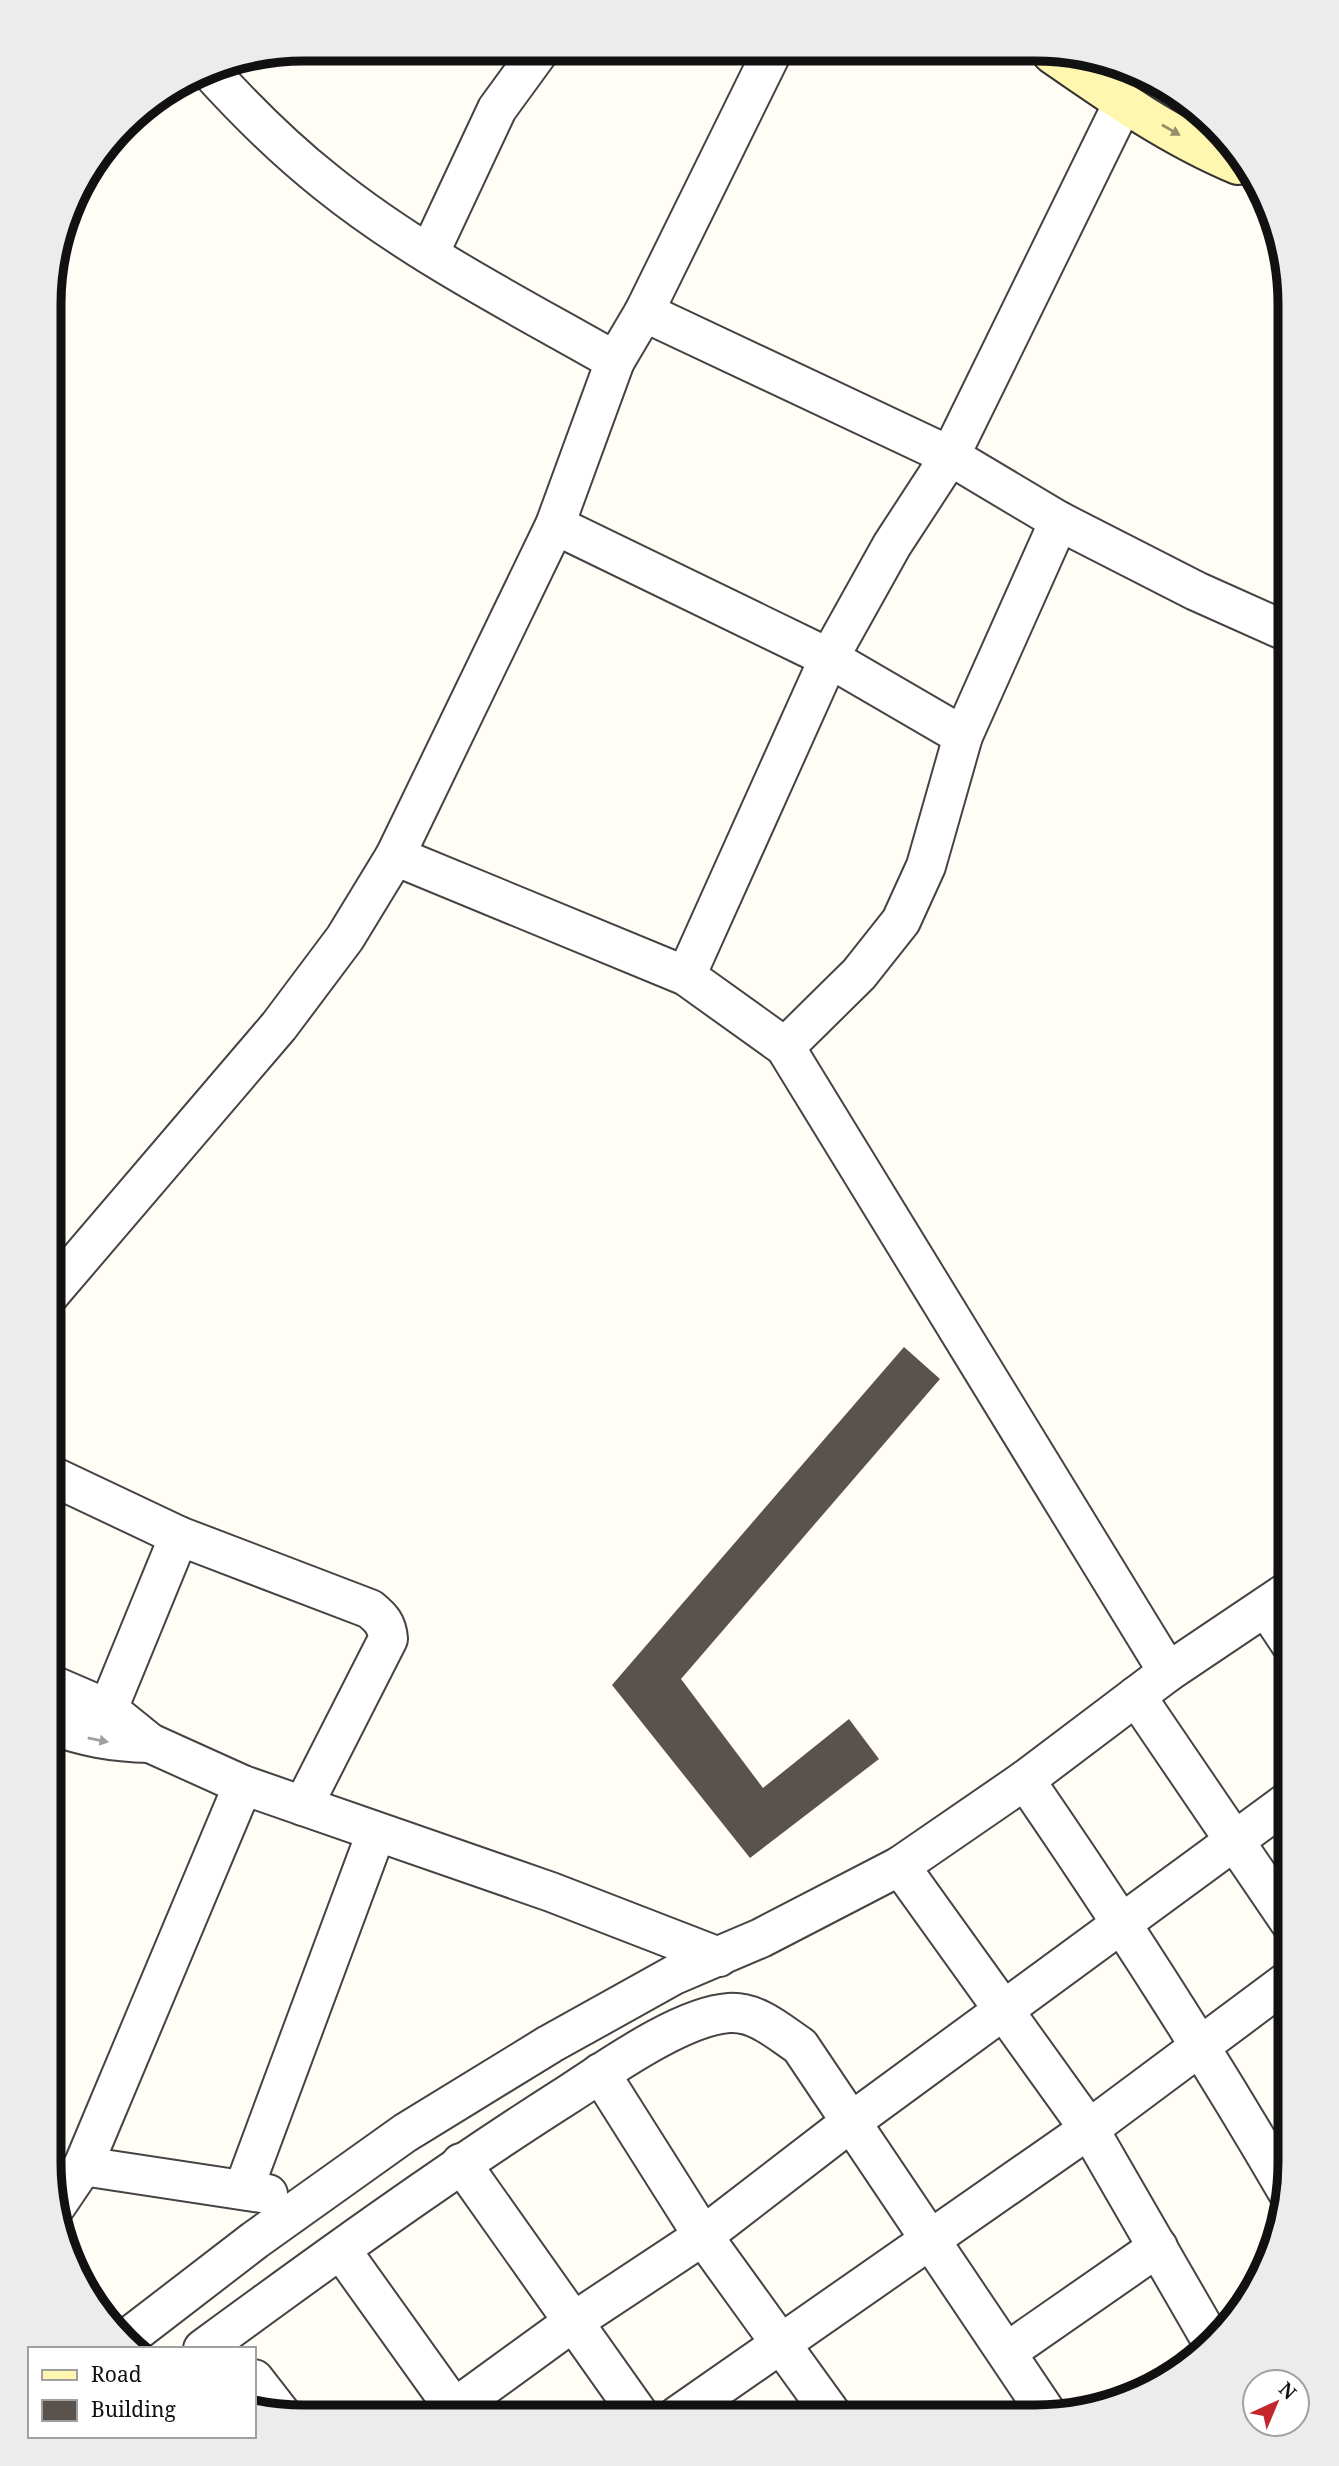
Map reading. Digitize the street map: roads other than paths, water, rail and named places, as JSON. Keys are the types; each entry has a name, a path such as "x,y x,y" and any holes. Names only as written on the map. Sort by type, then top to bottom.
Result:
{"main road":[{"path":"1065,63 1123,103 1212,154 1232,162"}],"street":[{"path":"61,1281 279,1027 345,938 395,856 555,524 615,361 644,312 767,61"},
{"path":"429,254 497,109 531,62"},
{"path":"216,78 258,123 327,183 429,254 615,361"},
{"path":"686,976 829,658 892,545 950,456 1123,103"},
{"path":"644,312 950,456 1059,521 1196,591 1278,628"},
{"path":"786,1047 859,974 901,921 926,866 963,736 1059,521"},
{"path":"555,524 829,658 963,736"},
{"path":"395,856 686,976 786,1047 1168,1672"},
{"path":"61,1480 179,1536 370,1609 387,1628 388,1639 303,1805"},
{"path":"108,1709 179,1536"},
{"path":"134,2334 405,2133 550,2044 674,1975 719,1957 900,1866 1025,1780 1168,1672 1277,1598"},
{"path":"61,1689 108,1709 150,1743 243,1785 551,1892 719,1957"},
{"path":"1136,1696 1277,1902"},
{"path":"61,1728 109,1742 150,1743"},
{"path":"1025,1780 1123,1923 1202,2046 1277,2174"},
{"path":"64,2194 83,2166 243,1785"},
{"path":"464,2405 573,2322 703,2236 851,2122 1277,1809"},
{"path":"244,2188 376,1833"},
{"path":"900,1866 1089,2129 1207,2332"},
{"path":"692,2405 930,2237 1089,2129 1277,1989"},
{"path":"217,2345 461,2163 600,2073 697,2021 729,2012 755,2016 800,2046 1041,2405"},
{"path":"600,2073 703,2236 825,2405"},
{"path":"461,2163 632,2405"},
{"path":"83,2166 244,2188 306,2204"},
{"path":"1007,2352 1158,2247"},
{"path":"341,2250 448,2405"},
{"path":"256,2382 273,2403"}]}
